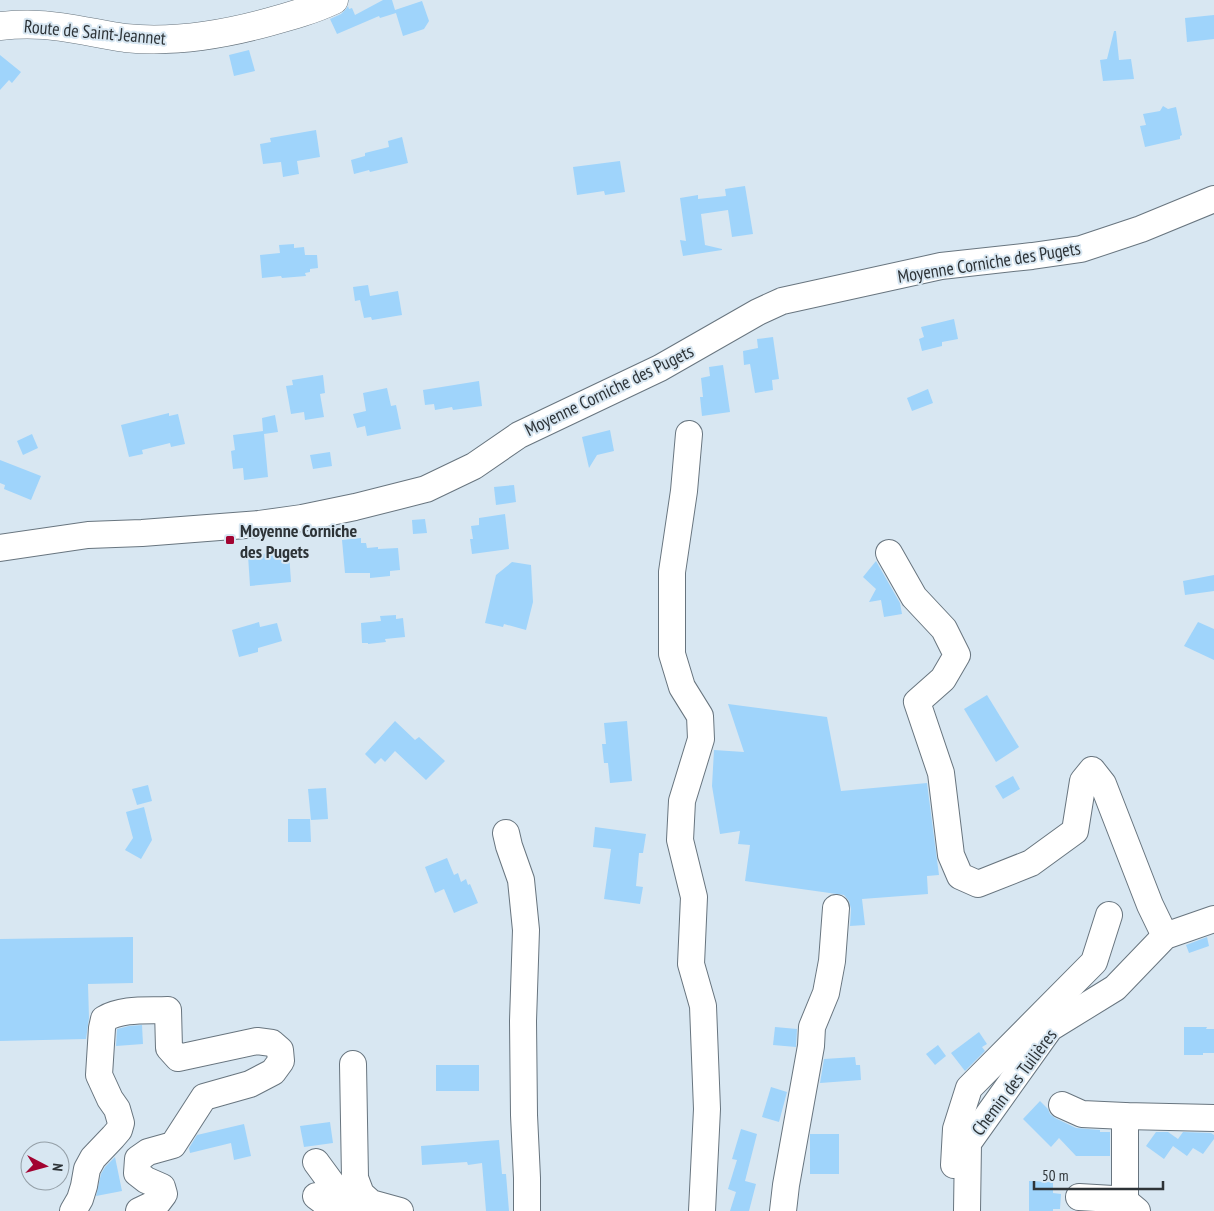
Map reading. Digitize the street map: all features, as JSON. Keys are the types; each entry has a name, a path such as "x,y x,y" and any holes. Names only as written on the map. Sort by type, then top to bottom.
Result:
{"main road":[{"name":"Route de Saint-Jeannet","path":"0,26 42,25 125,38 191,38 241,30 303,12 334,0"}],"street":[{"name":"Moyenne Corniche des Pugets","path":"0,548 88,535 259,524 302,518 355,507 426,489 474,466 519,434 660,368 758,312 782,301 941,266 1082,249 1142,229 1214,199"},
{"path":"689,434 684,491 672,572 672,654 682,687 700,716 701,731 701,739 682,801 680,840 694,897 691,964 703,1006 707,1109 702,1211"},
{"path":"889,553 914,596 944,629 957,655 943,679 917,702 941,773 951,855 960,876 978,884 1022,867 1031,863 1075,831 1083,781 1092,770 1103,784 1150,906 1164,936"},
{"path":"506,833 521,880 526,930 523,1021 527,1211"},
{"path":"784,1211 786,1185 811,1046 812,1027 826,993 832,961 836,908"},
{"path":"952,1211 956,1129 969,1088 1094,962 1109,915"},
{"name":"Chemin des Tuilières","path":"967,1211 968,1144 1050,1028 1115,988 1164,936 1214,919"},
{"path":"73,1211 80,1199 90,1163 113,1137 121,1123 117,1109 110,1099 99,1075 104,1019 120,1012 168,1010 170,1048 178,1058 257,1041 272,1043 280,1050 281,1062 273,1072 250,1084 204,1097 173,1145 148,1152 138,1159 137,1173 146,1180 162,1187 164,1194 158,1202 139,1211"},
{"path":"353,1064 355,1178 361,1194 371,1203 400,1211"},
{"path":"1062,1105 1082,1114 1214,1118"},
{"path":"1080,1197 1113,1199 1131,1206 1125,1116"},
{"path":"316,1162 338,1192 365,1211"}],"building":[{"path":"383,0 392,0 395,10 422,1 429,21 424,29 403,36 396,13 380,18 379,16 337,34 330,19 341,14 348,6 349,9 352,8 355,15"},
{"path":"1214,15 1214,39 1187,42 1185,18"},
{"path":"1114,31 1116,31 1119,60 1131,59 1134,79 1103,81 1100,60 1107,59"},
{"path":"249,50 255,71 234,76 229,55"},
{"path":"0,55 21,72 12,83 9,80 0,90"},
{"path":"1163,106 1168,109 1176,107 1182,135 1180,139 1145,147 1140,126 1146,125 1143,114 1160,111"},
{"path":"316,130 320,157 297,161 299,174 283,177 281,162 263,164 260,144 271,142 270,138"},
{"path":"402,137 408,163 354,174 351,160 365,156 365,153 389,147 388,141"},
{"path":"620,161 625,192 605,195 604,191 577,195 573,167"},
{"path":"745,186 753,234 732,237 728,210 701,214 705,245 722,250 683,256 680,240 686,241 680,198 698,195 698,199 726,196 725,189"},
{"path":"294,244 294,248 304,247 305,255 317,255 318,268 310,269 310,272 305,273 306,276 262,278 260,255 280,253 279,245"},
{"path":"368,285 370,296 398,291 402,315 372,320 371,317 364,318 360,300 355,301 353,287"},
{"path":"954,319 958,339 942,342 942,346 922,351 919,339 924,337 921,327"},
{"path":"773,337 779,379 772,380 773,390 755,393 750,364 744,365 743,351 758,348 757,339"},
{"path":"723,365 730,412 702,416 701,378 710,376 709,367"},
{"path":"323,375 325,393 320,394 324,417 305,420 304,412 291,414 286,386 293,385 292,380"},
{"path":"479,381 482,406 453,410 452,407 435,410 434,404 425,405 423,390"},
{"path":"387,388 391,406 396,405 401,429 367,436 365,426 357,428 353,414 366,411 363,393"},
{"path":"928,389 933,403 912,411 907,398"},
{"path":"169,413 169,416 178,414 185,444 171,447 170,443 142,450 143,454 129,457 121,425"},
{"path":"275,415 278,432 264,434 268,477 244,480 243,468 233,469 231,451 235,450 233,435 263,431 262,418"},
{"path":"610,430 614,451 597,455 589,468 582,437"},
{"path":"32,434 38,448 23,455 17,441"},
{"path":"330,452 332,466 313,469 310,455"},
{"path":"0,460 41,476 31,500 4,489 5,485 0,483"},
{"path":"514,485 516,502 496,505 494,487"},
{"path":"505,514 509,549 472,554 470,539 473,539 471,526 479,525 479,518"},
{"path":"425,519 427,533 413,534 412,520"},
{"path":"361,538 361,543 366,543 367,548 398,548 400,570 390,571 390,576 370,578 370,573 345,573 342,540"},
{"path":"289,552 291,582 250,586 248,555"},
{"path":"876,561 900,603 902,614 884,617 881,600 869,602 876,589 863,577"},
{"path":"512,562 531,565 533,602 526,630 504,624 503,627 485,623 496,575"},
{"path":"1214,575 1214,591 1185,595 1183,581"},
{"path":"396,615 396,619 403,618 405,637 385,639 386,642 362,643 361,623 381,621 380,616"},
{"path":"259,622 260,627 277,623 282,641 258,648 258,652 239,657 232,630"},
{"path":"1198,622 1214,629 1214,660 1184,646"},
{"path":"987,695 1019,747 996,762 964,709"},
{"path":"728,704 827,717 841,791 927,783 939,875 927,876 928,894 862,899 865,925 850,926 851,909 849,901 844,895 745,881 750,845 738,844 740,831 720,834 712,786 714,750 744,752"},
{"path":"395,721 415,740 419,737 445,761 426,780 395,751 385,762 381,758 375,764 365,754"},
{"path":"627,721 632,781 610,783 608,763 604,763 602,744 606,744 604,723"},
{"path":"1013,776 1020,789 1003,799 995,786"},
{"path":"148,785 152,801 137,805 132,789"},
{"path":"326,788 328,819 311,820 308,789"},
{"path":"144,807 152,840 141,859 125,850 133,838 126,812"},
{"path":"288,819 310,819 311,842 288,842"},
{"path":"595,827 646,834 643,853 639,853 636,886 643,887 640,904 604,899 611,849 593,847"},
{"path":"447,858 454,875 458,873 461,882 466,879 468,885 470,884 478,903 454,913 444,889 435,893 425,867"},
{"path":"133,937 133,983 88,984 89,1018 86,1039 0,1041 0,939"},
{"path":"1207,937 1209,946 1189,953 1186,945"},
{"path":"142,1025 143,1044 116,1046 117,1029"},
{"path":"775,1027 797,1029 796,1047 773,1045"},
{"path":"1184,1027 1207,1027 1206,1029 1214,1029 1214,1053 1184,1055"},
{"path":"979,1032 987,1044 982,1047 985,1051 965,1071 951,1053"},
{"path":"938,1045 946,1056 935,1065 926,1054"},
{"path":"855,1057 856,1065 860,1065 861,1080 820,1083 824,1059"},
{"path":"436,1065 479,1065 479,1091 436,1091"},
{"path":"771,1087 787,1092 779,1122 762,1117"},
{"path":"1040,1101 1055,1118 1076,1128 1110,1132 1110,1156 1076,1156 1059,1138 1051,1147 1023,1119"},
{"path":"330,1122 333,1143 304,1147 300,1126"},
{"path":"244,1124 251,1156 234,1160 231,1143 190,1153 189,1148 197,1135"},
{"path":"741,1129 757,1134 745,1181 756,1184 749,1211 730,1211 736,1192 728,1189 737,1160 732,1159"},
{"path":"1156,1132 1168,1132 1178,1139 1183,1132 1211,1133 1214,1135 1214,1139 1203,1154 1193,1148 1187,1156 1173,1146 1164,1159 1146,1146"},
{"path":"810,1134 839,1134 839,1174 810,1174"},
{"path":"499,1140 502,1174 506,1174 509,1211 486,1211 482,1163 468,1165 467,1162 422,1165 421,1146"},
{"path":"115,1157 122,1191 96,1196 101,1174"},
{"path":"1029,1181 1053,1182 1053,1193 1061,1194 1060,1209 1053,1209 1053,1211 1029,1211"}],"place":[{"name":"Moyenne Corniche des Pugets","path":"230,540"}]}
